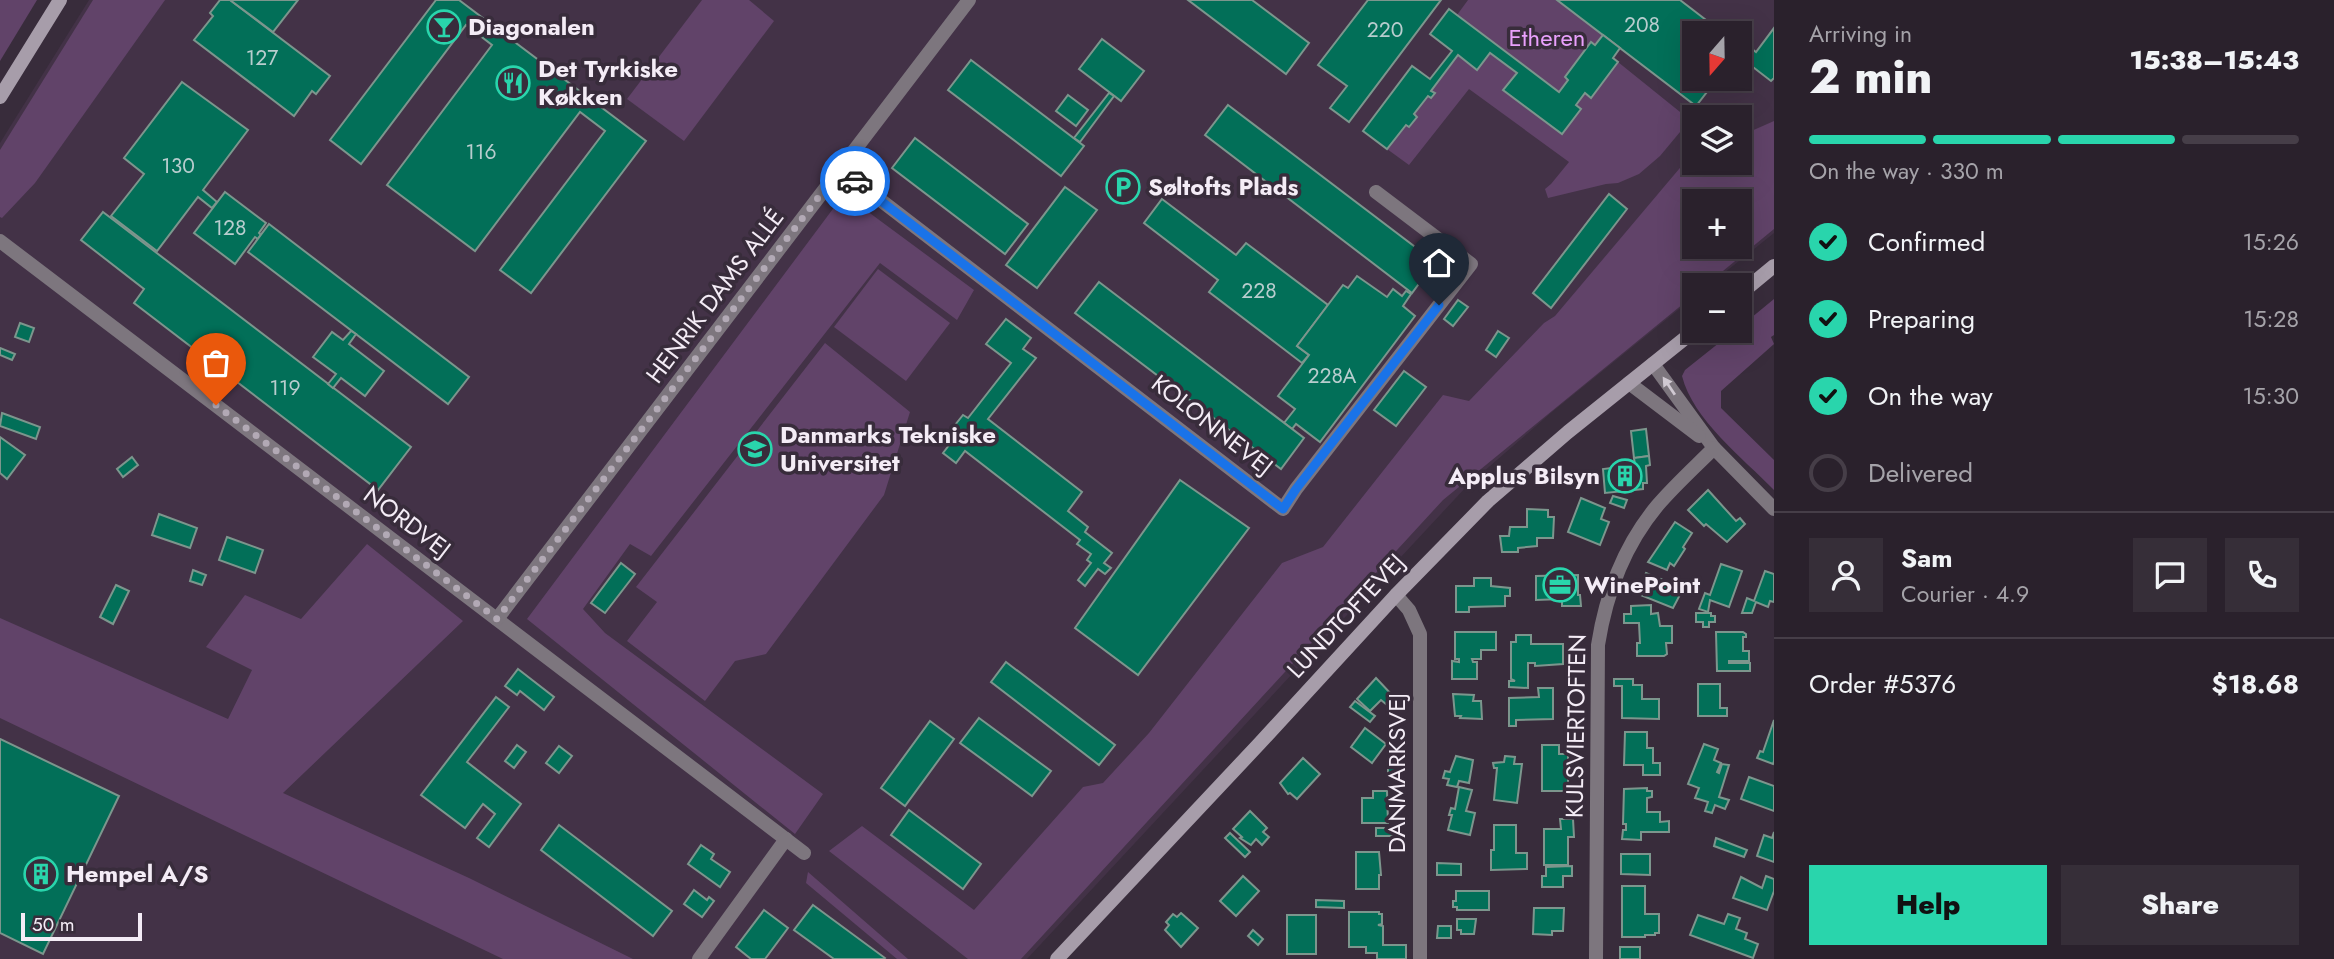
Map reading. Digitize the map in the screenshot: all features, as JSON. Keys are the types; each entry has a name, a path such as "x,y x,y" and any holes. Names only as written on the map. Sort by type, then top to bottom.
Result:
{"street":[{"path":"0,97 60,0"},
{"name":"HENRIK DAMS ALLÉ","path":"497,619 969,0"},
{"name":"KOLONNEVEJ","path":"840,169 1283,509 1471,264 1376,192"},
{"name":"NORDVEJ","path":"0,241 804,853"},
{"path":"1752,284 1774,266"},
{"name":"LUNDTOFTEVEJ","path":"1057,959 1396,595 1488,501 1568,432 1682,341"},
{"path":"1653,364 1714,448"},
{"path":"1629,383 1714,448 1774,509"},
{"name":"KULSVIERTOFTEN","path":"1596,959 1598,645 1603,610 1631,542 1657,506 1714,448"},
{"name":"DANMARKSVEJ","path":"1396,595 1409,610 1420,634 1420,959"},
{"path":"699,959 786,839"}],"shaded area":[{"name":"Danmarks Tekniske Universitet","path":"89,0 1774,0 1774,233 1752,251 1752,189 1682,189 1682,259 1742,259 1724,273 1682,273 1682,307 1552,412 1467,486 1027,959 0,959 0,143"}],"green space":[{"path":"0,0 37,0 0,61"},
{"path":"93,0 165,0 35,183 2,218 0,150"},
{"path":"702,0 749,0 774,21 684,141 627,99"},
{"name":"Etheren","path":"1468,0 1557,0 1603,35 1595,45 1591,43 1565,77 1568,80 1559,92 1457,15"},
{"path":"1490,53 1517,73 1504,90 1562,134 1581,109 1576,105 1585,93 1592,97 1618,62 1682,114 1682,130 1660,156 1639,174 1618,183 1548,198 1545,189 1569,162 1469,89 1409,165 1387,149 1406,125 1410,127 1417,117 1414,114 1428,96 1431,98 1435,93 1431,91 1458,55"},
{"path":"1774,121 1774,229 1752,247 1752,189 1682,189 1682,259 1738,259 1721,273 1682,273 1682,305 1443,500 1021,959 968,959 829,851 862,826 974,910 1083,787 1103,783 1149,733 1282,563 1323,547 1443,395 1469,401 1544,323 1555,316 1682,165 1682,175 1752,175 1752,131"},
{"path":"844,194 974,290 957,320 880,263 651,556 630,544 583,609 605,633 823,794 795,834 527,619"},
{"path":"878,269 950,323 906,381 834,327"},
{"path":"1774,299 1774,335 1771,337 1774,344 1721,391 1721,408 1774,460 1774,490 1720,438 1697,408 1682,376 1685,370 1719,343 1752,343 1752,317"},
{"path":"825,343 910,412 884,495 766,654 735,661 705,701 627,641 657,602 636,587"},
{"path":"367,544 463,621 283,793 469,878 633,959 503,959 0,718 0,618 228,719 252,670 206,647 245,595 301,619"},
{"path":"808,872 908,959 897,959 806,883"}],"building":[{"path":"220,0 230,0 330,76 316,94 312,91 294,116 194,40 213,16 210,13"},
{"path":"230,0 298,0 273,32"},
{"path":"436,0 459,0 646,141 531,293 500,270 605,131 580,112 475,251 387,185 492,45 466,25 361,164 330,140"},
{"path":"1188,0 1252,0 1309,43 1286,74"},
{"path":"1368,0 1441,0 1349,122 1330,108 1347,86 1318,65"},
{"path":"1557,0 1680,0 1707,21 1682,21 1682,91 1708,91 1695,105"},
{"path":"1449,9 1559,92 1568,80 1565,77 1591,42 1595,45 1603,35 1620,48 1613,58 1618,62 1591,98 1585,93 1576,105 1581,109 1562,134 1503,90 1517,73 1490,53 1477,70 1458,55 1431,91 1435,93 1431,98 1428,96 1414,114 1417,117 1409,127 1406,125 1387,149 1363,131 1412,66 1430,79 1452,51 1430,34"},
{"path":"1774,28 1774,78 1771,81 1752,66 1752,49 1756,52"},
{"path":"1102,39 1144,71 1121,101 1079,69"},
{"path":"971,60 1084,146 1061,176 948,90"},
{"path":"182,82 248,130 203,190 217,202 212,208 198,197 157,251 111,216 144,174 124,158"},
{"path":"1109,93 1114,96 1080,142 1074,138"},
{"path":"1068,95 1088,110 1076,126 1056,111"},
{"path":"1228,105 1435,262 1412,293 1205,135"},
{"path":"915,138 1028,224 1005,254 892,168"},
{"path":"1065,187 1097,210 1037,288 1006,265"},
{"path":"225,192 266,223 258,239 255,237 235,264 194,233"},
{"path":"1609,194 1627,209 1551,308 1533,293"},
{"path":"1162,199 1236,255 1246,243 1328,305 1297,346 1309,355 1302,363 1209,292 1218,280 1144,223"},
{"path":"103,212 411,447 378,490 134,303 144,289 81,240"},
{"path":"269,224 469,377 448,404 248,252"},
{"path":"1357,276 1387,297 1393,289 1402,296 1406,291 1411,294 1403,306 1415,316 1320,442 1296,424 1292,429 1284,423 1295,409 1278,396 1309,355 1297,346 1343,285 1348,288"},
{"path":"1099,282 1304,438 1281,469 1075,313"},
{"path":"1458,300 1468,307 1453,326 1444,319"},
{"path":"1006,319 1031,338 1023,349 1036,358 988,419 1082,492 1068,511 1088,527 1085,532 1112,553 1104,563 1111,568 1105,574 1098,569 1085,586 1078,580 1091,563 1087,560 1091,554 1077,544 1080,540 965,451 956,463 943,453 953,440 947,435 963,415 968,418 1011,363 986,344"},
{"path":"20,323 34,328 29,342 15,337"},
{"path":"351,331 356,334 349,344 384,371 365,396 341,378 333,388 328,384 336,374 313,357 332,332 343,340"},
{"path":"1498,331 1509,338 1496,357 1486,350"},
{"path":"0,348 15,354 12,360 0,355"},
{"path":"1404,371 1426,387 1396,426 1374,410"},
{"path":"2,413 40,427 36,439 0,426"},
{"path":"1646,429 1649,456 1634,458 1631,431"},
{"path":"0,437 25,455 7,479 0,473"},
{"name":"Applus Bilsyn","path":"1649,456 1650,465 1646,466 1647,483 1643,483 1643,489 1605,493 1603,469 1635,465 1634,458"},
{"path":"132,457 138,465 123,477 117,469"},
{"path":"1180,480 1249,528 1138,675 1075,628"},
{"path":"1708,490 1736,521 1740,518 1745,524 1727,542 1706,524 1704,526 1688,510"},
{"path":"1613,496 1627,500 1624,508 1610,503"},
{"path":"1581,498 1605,508 1601,519 1609,522 1600,545 1568,532"},
{"path":"1527,509 1548,510 1548,517 1554,517 1553,538 1537,538 1537,546 1518,548 1518,552 1502,552 1500,536 1509,536 1510,527 1527,527"},
{"path":"159,514 197,528 190,548 152,535"},
{"path":"1675,522 1692,533 1674,566 1670,563 1667,570 1648,562"},
{"path":"227,537 263,550 255,573 219,560"},
{"path":"621,563 635,574 605,613 591,603"},
{"path":"1721,564 1742,571 1729,607 1710,600 1708,612 1699,609 1705,593 1710,595"},
{"path":"193,570 206,575 202,585 190,581"},
{"path":"1765,571 1774,574 1774,602 1770,601 1768,607 1756,602 1752,613 1742,613 1747,598 1754,601"},
{"path":"1646,573 1660,582 1661,579 1683,589 1673,608 1638,594"},
{"path":"1578,575 1581,606 1562,606 1562,599 1536,600 1536,576"},
{"path":"1474,578 1491,578 1491,586 1510,588 1510,596 1505,596 1505,606 1469,607 1469,612 1456,612 1456,586 1474,586"},
{"path":"116,585 129,591 113,624 100,617"},
{"path":"1651,605 1651,614 1658,613 1660,626 1672,626 1672,643 1666,643 1667,654 1664,656 1637,656 1637,643 1640,643 1639,623 1624,623 1624,614 1631,614 1631,606"},
{"path":"1696,613 1711,613 1711,616 1715,616 1715,622 1709,622 1709,627 1703,627 1703,622 1696,622"},
{"path":"1455,632 1496,632 1496,650 1481,650 1481,659 1472,659 1477,662 1477,679 1452,679 1452,661 1459,662 1459,659 1455,659"},
{"path":"1716,632 1746,634 1746,637 1743,637 1743,651 1749,651 1749,661 1729,663 1750,663 1750,671 1717,671"},
{"path":"1516,635 1531,635 1531,644 1563,644 1563,664 1535,666 1535,663 1528,663 1528,688 1509,687 1509,681 1515,681 1511,679 1511,642 1516,642"},
{"path":"1006,662 1115,745 1099,765 991,682"},
{"path":"518,669 554,697 544,710 520,691 517,695 505,686"},
{"path":"1376,678 1393,696 1386,704 1381,700 1370,711 1357,699"},
{"path":"1614,679 1633,679 1633,685 1642,685 1642,699 1659,699 1659,719 1622,718 1622,686 1614,686"},
{"path":"1698,684 1720,684 1720,708 1727,708 1727,716 1698,716"},
{"path":"1538,688 1553,688 1553,719 1516,720 1516,726 1509,726 1509,698 1539,697"},
{"path":"1453,694 1474,695 1473,701 1481,701 1482,719 1455,716"},
{"path":"496,697 509,707 467,762 521,804 489,847 477,838 495,814 483,804 465,828 421,795"},
{"path":"1355,701 1375,716 1370,722 1350,707"},
{"path":"979,718 1051,771 1032,796 960,743"},
{"path":"1774,720 1773,764 1757,758 1760,751 1763,752"},
{"path":"930,721 954,739 905,806 881,788"},
{"path":"1365,728 1386,744 1372,763 1351,747"},
{"path":"1625,732 1647,732 1647,748 1653,748 1653,763 1660,763 1660,775 1643,775 1643,765 1624,765"},
{"name":"Hempel A/S","path":"0,739 119,796 43,954 0,933"},
{"path":"1704,744 1718,749 1714,760 1721,763 1717,772 1719,773 1722,764 1729,765 1719,797 1729,800 1725,809 1715,805 1712,813 1705,811 1708,802 1695,798 1699,788 1688,784"},
{"path":"517,745 526,752 514,768 505,761"},
{"path":"1542,745 1559,745 1559,754 1568,754 1568,791 1542,791"},
{"path":"559,746 572,756 559,773 546,763"},
{"path":"1456,756 1473,760 1469,783 1459,781 1457,787 1447,785 1449,779 1443,778 1445,771 1450,772"},
{"path":"1505,756 1515,757 1514,764 1522,764 1517,803 1494,800 1497,768 1494,768 1493,763 1504,762"},
{"path":"1303,758 1320,774 1297,799 1288,794 1280,783"},
{"path":"1388,767 1402,767 1402,776 1388,776"},
{"path":"1749,777 1774,786 1774,811 1741,799"},
{"path":"1459,787 1472,790 1466,811 1475,813 1470,835 1448,830 1452,815 1449,815 1451,808 1455,809"},
{"path":"1647,788 1647,791 1652,791 1652,797 1647,798 1647,812 1660,812 1660,822 1669,821 1669,832 1641,832 1641,840 1622,839 1623,830 1626,830 1626,824 1623,824 1624,789"},
{"path":"1373,791 1387,791 1388,823 1362,823 1362,798 1373,798"},
{"path":"909,810 981,864 963,889 891,835"},
{"path":"1250,811 1267,828 1263,832 1269,837 1262,845 1256,839 1251,845 1233,829"},
{"path":"1560,819 1573,819 1574,837 1568,837 1568,865 1544,865 1544,829 1561,829"},
{"path":"559,825 672,911 653,936 541,850"},
{"path":"1494,825 1516,825 1516,853 1527,853 1527,869 1491,870"},
{"path":"1376,828 1396,828 1396,836 1376,836"},
{"path":"1774,832 1774,862 1757,856 1764,835 1772,838"},
{"path":"1230,833 1250,852 1245,857 1225,838"},
{"path":"1716,838 1747,850 1744,857 1714,846"},
{"path":"701,845 714,854 711,859 730,872 720,887 688,864"},
{"path":"1356,852 1379,852 1379,889 1356,889"},
{"path":"1621,854 1650,854 1650,875 1621,874"},
{"path":"1437,863 1461,864 1461,875 1437,875"},
{"path":"1572,866 1572,876 1563,876 1563,887 1542,887 1542,876 1546,876 1546,867"},
{"path":"1243,876 1259,891 1236,916 1220,901"},
{"path":"1766,876 1774,879 1774,891 1767,910 1733,898 1741,877 1762,888"},
{"path":"1622,886 1645,886 1645,914 1659,914 1659,933 1645,937 1622,937"},
{"path":"694,890 707,900 709,897 714,901 702,917 684,904"},
{"path":"1456,891 1489,891 1489,910 1457,910 1457,907 1453,907"},
{"path":"1316,900 1344,901 1344,908 1316,907"},
{"path":"813,905 885,958 834,959 794,930"},
{"path":"1534,908 1564,908 1563,931 1552,931 1552,935 1533,934"},
{"path":"764,910 788,928 765,959 751,959 736,947"},
{"path":"1349,912 1382,914 1382,924 1378,925 1383,926 1383,945 1406,945 1406,959 1377,959 1377,953 1366,953 1366,947 1349,947"},
{"path":"1181,913 1198,928 1181,947 1165,930 1169,925 1166,922 1173,914 1177,917"},
{"path":"1728,914 1740,918 1736,929 1747,933 1745,939 1758,944 1753,958 1690,935 1698,915 1724,924"},
{"path":"1287,915 1316,915 1316,954 1287,954"},
{"path":"1457,919 1476,919 1474,934 1461,934 1461,930 1457,930"},
{"path":"1438,926 1451,926 1451,938 1437,938"},
{"path":"1253,930 1263,939 1258,945 1248,936"},
{"path":"1620,947 1640,947 1640,959 1620,959"}],"way so far":[{"path":"216,405 497,619 840,169 855,181"}],"place":[{"name":"Diagonalen","path":"444,27"},
{"name":"Det Tyrkiske Køkken","path":"513,83"},
{"name":"Søltofts Plads","path":"1123,187"},
{"name":"Danmarks Tekniske Universitet","path":"755,449"},
{"name":"Applus Bilsyn","path":"1625,476"},
{"name":"WinePoint","path":"1560,585"},
{"name":"Hempel A/S","path":"41,874"}],"route":[{"path":"855,181 1283,509 1439,305"}]}
